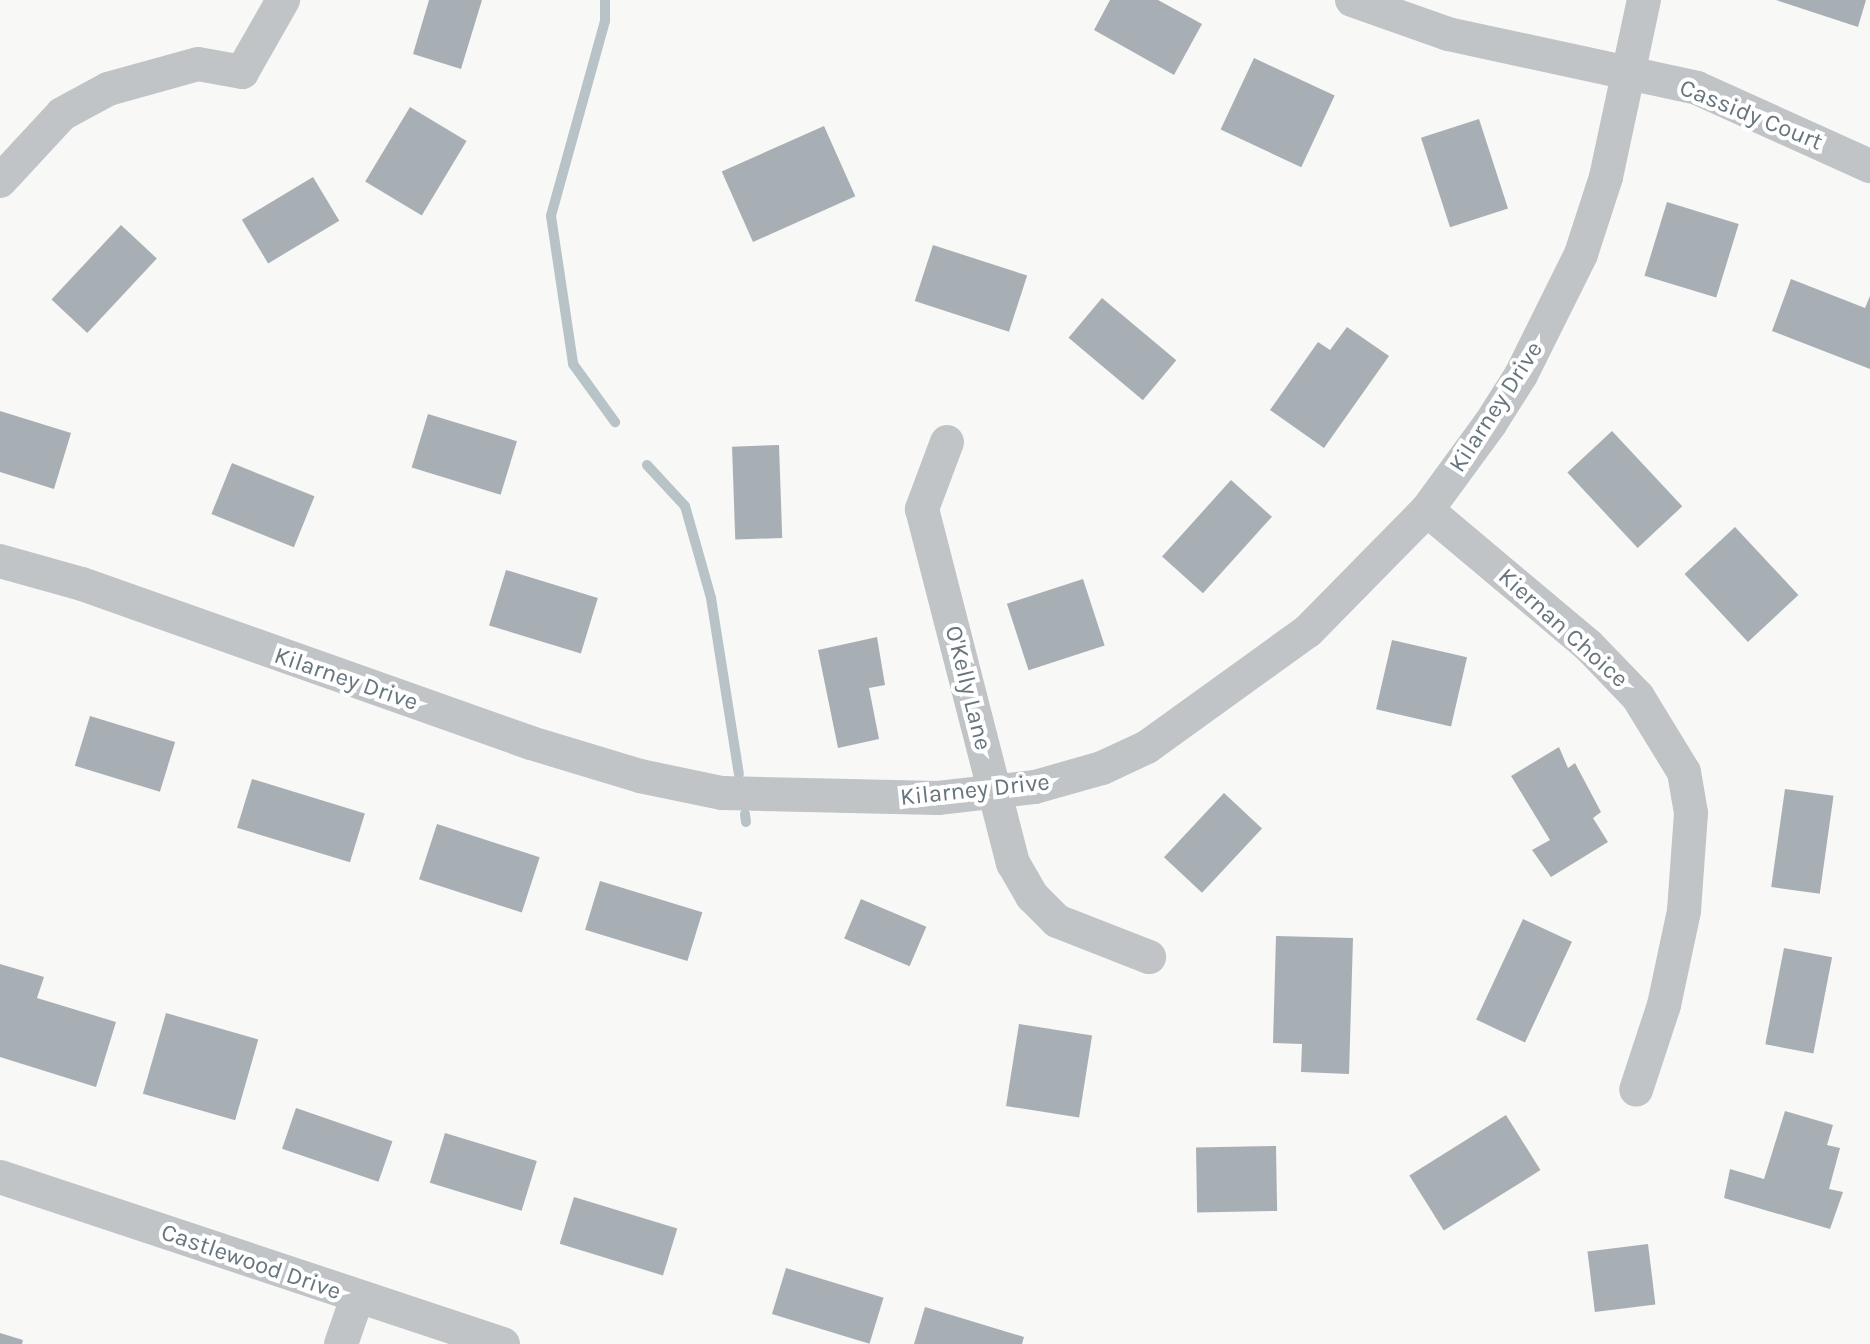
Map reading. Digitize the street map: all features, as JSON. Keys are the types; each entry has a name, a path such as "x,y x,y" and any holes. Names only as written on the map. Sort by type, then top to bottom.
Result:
{"street":[{"path":"0,181 62,114 108,89 198,64 242,72 283,0"},
{"name":"Cassidy Court","path":"1352,0 1448,34 1697,88 1870,166"},
{"name":"Kilarney Drive","path":"0,561 82,584 531,743 640,776 722,793 833,799 938,798 1069,778 1147,747 1308,631 1427,510 1521,375 1574,268 1606,177 1644,0"},
{"name":"O'Kelly Lane","path":"947,442 922,509 1013,863 1032,896 1057,921 1149,957"},
{"name":"Kiernan Choice","path":"1427,510 1588,645 1638,697 1684,772 1691,825 1684,911 1664,1005 1636,1090"},
{"name":"Castlewood Drive","path":"0,1177 503,1344"},
{"path":"341,1344 357,1298"}],"building":[{"path":"429,0 482,0 461,69 413,54"},
{"path":"1110,0 1158,0 1202,24 1174,75 1094,30"},
{"path":"1776,0 1866,0 1858,27"},
{"path":"1254,58 1335,96 1301,167 1221,130"},
{"path":"410,107 467,141 422,216 365,182"},
{"path":"1479,119 1508,208 1450,227 1421,138"},
{"path":"824,126 855,196 753,242 722,172"},
{"path":"313,177 339,221 268,263 242,220"},
{"path":"1667,202 1739,224 1716,298 1644,276"},
{"path":"121,225 157,258 87,333 51,300"},
{"path":"933,245 1027,276 1009,332 915,301"},
{"path":"1791,279 1865,308 1870,296 1870,369 1772,331"},
{"path":"1102,298 1176,360 1143,400 1069,338"},
{"path":"1347,327 1389,356 1324,448 1270,410 1318,342 1330,350"},
{"path":"0,411 71,433 54,489 0,472"},
{"path":"428,414 517,441 501,495 412,468"},
{"path":"1612,431 1682,506 1638,548 1567,473"},
{"path":"779,445 782,538 735,540 732,447"},
{"path":"232,463 315,496 294,547 211,514"},
{"path":"1231,480 1272,517 1203,593 1162,557"},
{"path":"1735,527 1798,595 1748,642 1685,574"},
{"path":"506,570 598,598 581,654 489,625"},
{"path":"1083,579 1105,646 1029,670 1007,604"},
{"path":"877,637 885,685 869,688 879,739 838,748 818,650"},
{"path":"1392,640 1467,657 1451,727 1376,709"},
{"path":"90,716 175,742 160,792 75,766"},
{"path":"1559,747 1568,768 1575,763 1601,812 1593,818 1608,842 1551,877 1532,850 1550,840 1511,776"},
{"path":"252,779 365,813 350,862 237,828"},
{"path":"1785,789 1834,796 1820,894 1771,887"},
{"path":"1224,793 1262,828 1202,893 1164,857"},
{"path":"437,824 540,857 522,913 419,879"},
{"path":"600,881 702,912 687,961 585,930"},
{"path":"861,899 926,927 910,966 844,939"},
{"path":"1523,919 1572,942 1525,1042 1476,1020"},
{"path":"1276,936 1353,938 1349,1074 1301,1072 1302,1044 1273,1043"},
{"path":"1784,948 1832,957 1813,1054 1765,1044"},
{"path":"0,964 44,977 37,998 116,1022 96,1087 0,1057"},
{"path":"166,1013 258,1039 235,1120 143,1094"},
{"path":"1019,1024 1092,1036 1079,1118 1006,1106"},
{"path":"296,1108 392,1141 378,1182 282,1149"},
{"path":"1785,1111 1833,1125 1827,1145 1840,1148 1829,1189 1843,1192 1830,1229 1724,1198 1730,1169 1764,1179"},
{"path":"1506,1115 1540,1170 1444,1231 1409,1175"},
{"path":"445,1133 537,1161 522,1211 430,1183"},
{"path":"1276,1146 1277,1211 1197,1212 1196,1147"},
{"path":"574,1197 677,1229 663,1275 560,1244"},
{"path":"1648,1244 1655,1305 1595,1312 1587,1251"},
{"path":"786,1268 884,1298 870,1344 772,1314"},
{"path":"925,1307 1024,1337 1022,1344 914,1344"},
{"path":"0,1333 23,1340 22,1344 0,1344"}],"waterway":[{"path":"605,0 605,21 551,216 573,364 615,422"},
{"path":"647,465 685,506 711,598 739,774"},
{"path":"745,814 746,822"}]}
